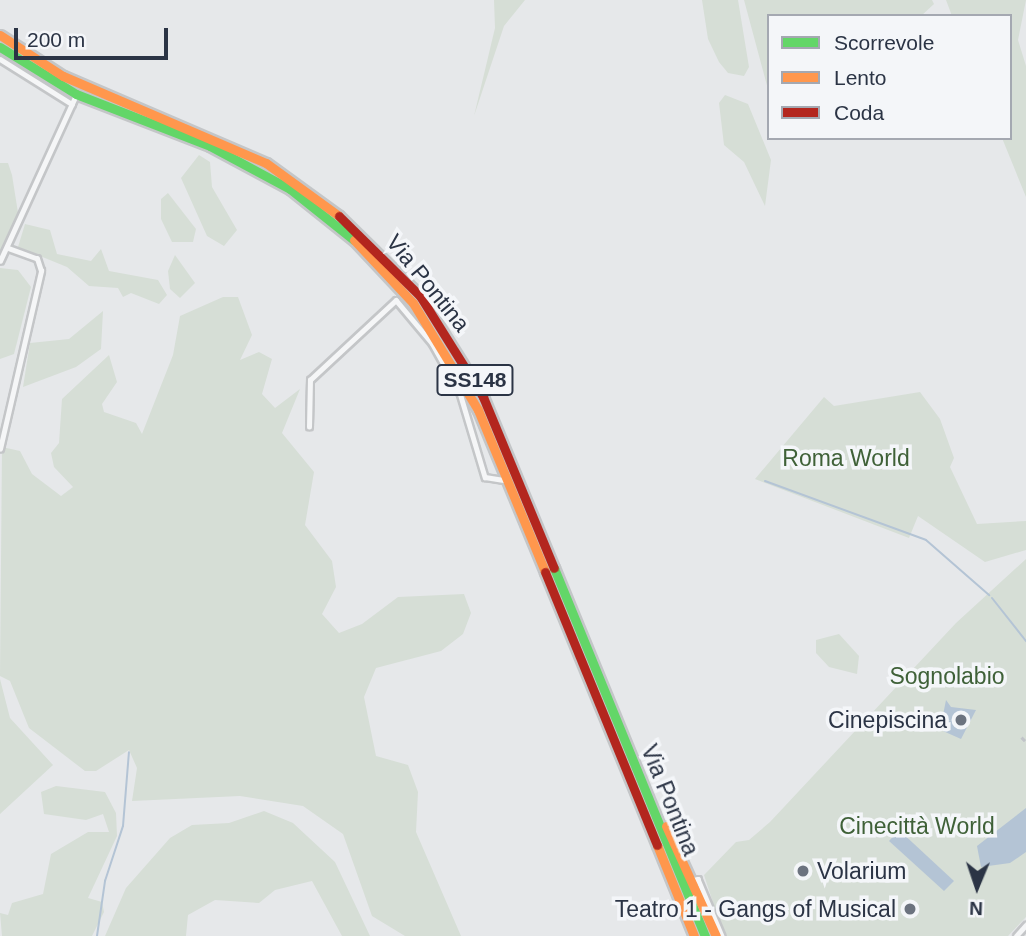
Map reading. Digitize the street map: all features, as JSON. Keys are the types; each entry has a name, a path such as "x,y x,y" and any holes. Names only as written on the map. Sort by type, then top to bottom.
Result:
{"highway":[{"name":"Via Pontina","path":"0,35 63,76 267,163 333,209 398,271 450,338 480,390 705,936"},
{"name":"Via Pontina","path":"0,47 74,99 243,161 344,230 413,303 450,355 506,480 694,936"},
{"path":"623,736 716,936"}],"street":[{"name":"Via Pontina","path":"0,60 74,99"},
{"path":"0,261 10,249 74,99"},
{"path":"0,449 41,271 37,260 10,249"},
{"path":"309,427 310,380 396,300 432,343 460,393 485,477 506,480"},
{"path":"692,880 698,879 722,936"},
{"path":"1016,936 1026,925"}],"green space":[{"path":"494,0 525,0 504,26 474,116 495,28"},
{"path":"702,0 738,0 749,67 744,76 728,73 719,62 708,39"},
{"path":"744,0 932,0 934,4 923,14 767,14 767,86"},
{"path":"946,0 1026,0 1018,40 1026,66 1026,197 1003,140 1012,140 1012,14 951,14"},
{"path":"725,95 748,104 771,160 765,206 744,162 724,145 719,103"},
{"path":"199,155 210,162 212,187 237,230 224,246 207,236 181,178"},
{"path":"0,163 8,163 19,219 0,256"},
{"path":"168,193 196,229 193,242 172,242 161,219 161,199"},
{"path":"25,224 50,230 57,254 91,261 101,249 109,271 158,280 167,295 159,304 131,293 123,297 118,288 89,286 67,267 18,247"},
{"path":"175,255 195,283 180,298 170,289 168,271"},
{"path":"0,268 18,270 31,287 14,354 0,359"},
{"path":"223,297 238,297 252,335 240,360 259,352 272,359 262,394 275,408 300,389 282,433 314,472 305,525 332,561 336,587 322,614 339,633 362,624 398,597 464,594 471,613 463,634 441,651 376,668 364,697 376,756 408,765 418,792 416,832 461,936 405,936 372,916 343,834 303,806 240,796 132,801 137,768 129,750 96,771 85,771 29,728 10,681 0,676 2,447 20,451 32,474 61,496 73,487 54,467 51,453 59,443 62,399 109,355 117,382 102,404 104,412 136,423 142,434 173,355 180,316"},
{"path":"103,311 101,349 76,367 23,387 30,343 69,339"},
{"name":"Roma World","path":"920,392 940,419 954,458 950,467 977,524 1026,521 1026,550 985,562 918,516 909,538 755,479 824,397 834,406"},
{"name":"Cinecittà World","path":"1026,559 1026,917 1008,936 724,936 704,875 736,842 749,840 770,822 956,623"},
{"path":"839,634 859,656 857,674 829,667 816,653 816,640"},
{"path":"0,679 10,718 53,765 0,814"},
{"path":"56,786 105,792 116,813 117,836 88,898 102,902 104,912 92,936 2,936 0,913 8,915 12,903 43,894 51,854 88,832 109,832 103,814 86,820 44,814 41,792"},
{"path":"264,811 293,823 335,862 370,936 342,936 312,881 275,890 259,903 215,900 188,915 186,936 105,936 126,888 170,838 192,825 229,823"}],"water":[{"name":"Cinepiscina","path":"946,700 951,707 976,710 961,739 943,731 942,722 952,720 942,720"},
{"path":"1026,808 1026,852 1010,863 981,867 977,846"},
{"path":"899,830 954,881 944,891 889,841"}],"waterway":[{"path":"765,481 926,540 989,595"},
{"path":"992,598 1026,641"},
{"path":"97,936 105,881 123,826 129,752"}],"traffic: fast":[{"path":"0,47 76,94 210,146 290,189 354,240"},
{"path":"554,568 705,936"}],"traffic: slow":[{"path":"0,35 63,76 266,163 339,216"},
{"path":"354,240 413,303 478,410 545,572"},
{"path":"666,826 716,936"},
{"path":"657,845 694,936"}],"traffic: jam":[{"path":"339,216 420,296 483,397 554,568"},
{"path":"545,572 657,845"}],"place":[{"name":"Cinepiscina","path":"961,720"},
{"name":"Volarium","path":"803,871"},
{"name":"Teatro 1 - Gangs of Musical","path":"910,909"}],"park label":[{"name":"Sognolabio","path":"947,676"}]}
